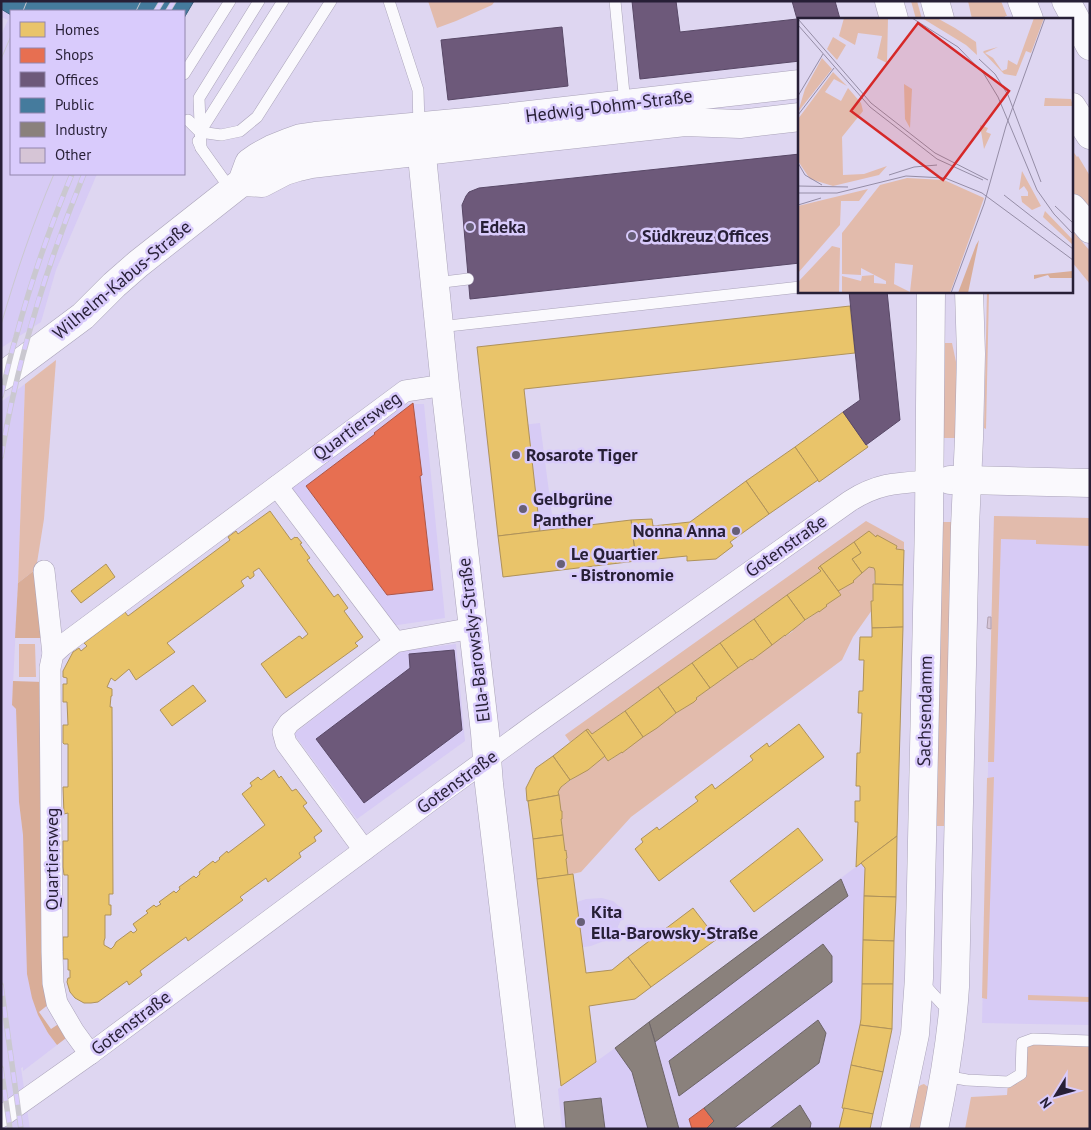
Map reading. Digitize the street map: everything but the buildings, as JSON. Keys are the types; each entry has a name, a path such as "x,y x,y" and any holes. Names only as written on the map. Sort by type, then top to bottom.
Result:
{"main road":[{"path":"889,1 894,18"},
{"path":"935,1 940,18"},
{"path":"1022,1 1029,18"},
{"path":"1066,1 1090,46"},
{"name":"Hedwig-Dohm-Straße","path":"420,139 477,121 798,84"},
{"path":"1074,110 1090,135"},
{"name":"Hedwig-Dohm-Straße","path":"420,139 685,122 740,124 798,118"},
{"name":"Wilhelm-Kabus-Straße","path":"1,377 83,316 138,264 236,186 249,164 272,149 301,138 315,136 420,139"},
{"name":"Ella-Barowsky-Straße","path":"420,139 445,385 488,759 489,784 530,1129"},
{"path":"1074,210 1090,229"},
{"name":"Sachsendamm","path":"895,1129 916,1022 919,978 931,292"},
{"name":"Sachsendamm","path":"934,1129 945,1076 954,1007 971,354 969,292"},
{"path":"929,481 1090,483"},
{"path":"908,1070 945,1076"}],"street":[{"name":"Quartiersweg","path":"53,654 405,391 445,385"},
{"name":"Gotenstraße","path":"1,1117 90,1054 488,759 862,493 890,484 929,481"},
{"path":"277,486 395,642"},
{"name":"Quartiersweg","path":"44,571 53,654 50,668 53,983 57,1003 90,1054"},
{"path":"364,850 286,743 283,732 290,723 395,642 473,628"}],"lane":[{"path":"185,72 230,1"},
{"path":"201,148 200,98 258,1"},
{"path":"200,132 283,1"},
{"path":"186,117 200,132 222,135 240,132 257,117 331,1"},
{"path":"389,1 418,90 420,139"},
{"path":"615,1 625,104"},
{"path":"186,117 201,148 236,186"},
{"path":"434,283 468,279"},
{"path":"439,327 798,287"},
{"path":"919,978 942,1004 954,1007"},
{"path":"945,1076 966,1080 1008,1082 1021,1074 1022,1043 1033,1039 1090,1041"}],"shaded area":[{"path":"1,1 34,10 10,10 10,175 97,175 56,270 41,322 1,348 1,35 8,20 1,17"},
{"path":"428,1 495,1 492,5 437,28"},
{"path":"911,1 917,1 922,18 916,18"},
{"path":"968,1 1001,1 1007,16 1005,16 1006,18 972,18"},
{"path":"1074,153 1090,176 1090,213 1074,193"},
{"path":"1074,232 1090,251 1090,284 1074,264"},
{"path":"987,292 989,292 986,429 984,428"},
{"path":"945,343 952,343 956,362 960,400 959,438 943,438"},
{"path":"56,360 44,519 36,569 18,583 25,384"},
{"path":"25,384 12,705 16,709 19,802 38,1015 57,1045 23,1071 23,1067 21,1068 30,1129 1,1129 1,402"},
{"path":"398,404 424,404 445,618 391,626 289,485"},
{"path":"540,423 554,530 542,551 500,556 485,429"},
{"path":"994,516 1090,518 1090,1025 982,1023"},
{"path":"994,516 1090,518 1090,546 1036,544 1036,540 1001,539 994,762 988,762"},
{"path":"866,521 904,542 904,550 896,549 897,546 869,532 818,568 821,571 592,734 588,729 570,742 565,735"},
{"path":"943,522 954,522 947,826 937,826 936,802"},
{"path":"869,567 874,568 875,571 872,610 853,637 842,660 631,817 581,872 568,875 567,851 565,851 561,819 562,811 558,792 561,787 588,770 605,756 609,761 629,748 696,698 793,631 840,595 838,591 853,582"},
{"path":"36,569 45,638 15,638 18,583"},
{"path":"19,644 35,644 36,677 19,677"},
{"path":"456,644 465,741 357,819 294,734 400,651"},
{"path":"13,681 43,682 49,1004 39,1012 51,1029 60,1023 70,1035 57,1045 38,1015 27,974 23,835 19,802 16,709 12,705"},
{"path":"994,777 987,999 982,998 987,778"},
{"path":"861,863 865,868 861,1019 839,1129 562,1129 558,1089"},
{"name":"Kita Ella-Barowsky-Straße","path":"602,898 613,901 622,909 623,915 617,929 604,941 591,946 545,953 540,906"},
{"path":"1028,995 1090,997 1090,1002 1028,1000"},
{"path":"1090,1041 1090,1129 965,1129 971,1097 1007,1095 1008,1082 1021,1074 1022,1043"},
{"path":"924,1084 929,1090 921,1129 909,1129 918,1087"}],"tram line":[{"path":"23,10 27,1"},
{"path":"136,10 141,1"},
{"path":"1,59 10,38"},
{"path":"1,325 25,248 54,175"}],"railway":[{"path":"157,10 162,1"},
{"path":"169,10 174,1"},
{"path":"1,396 12,351 35,275 72,175"},
{"path":"1,457 16,384 35,313 57,243 84,175"},
{"path":"1,985 21,1129"},
{"path":"1,1068 10,1129"}],"place":[{"name":"Edeka","path":"470,227"},
{"name":"Südkreuz Offices","path":"632,236"},
{"name":"Rosarote Tiger","path":"516,455"},
{"name":"Gelbgrüne Panther","path":"523,509"},
{"name":"Nonna Anna","path":"736,531"},
{"name":"Le Quartier - Bistronomie","path":"561,564"},
{"name":"Kita Ella-Barowsky-Straße","path":"581,922"}]}
